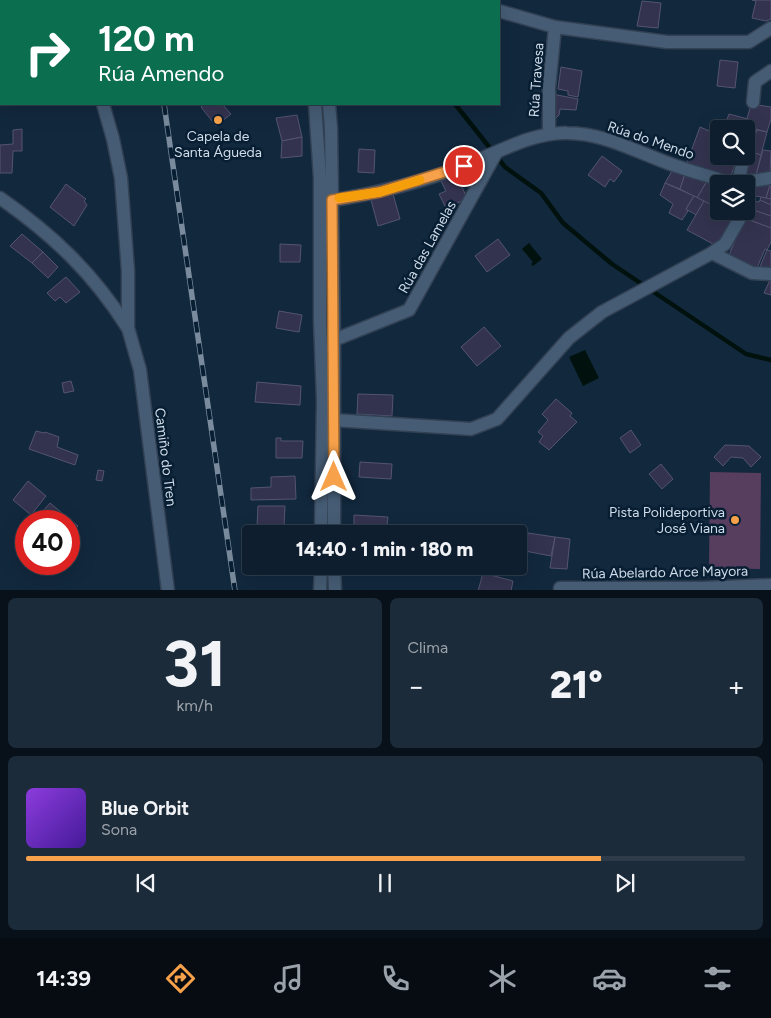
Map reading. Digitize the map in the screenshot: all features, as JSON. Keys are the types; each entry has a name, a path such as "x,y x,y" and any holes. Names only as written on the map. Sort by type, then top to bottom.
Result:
{"street":[{"path":"500,11 555,27 667,42 749,42 771,28"},
{"name":"Rúa Travesa","path":"549,134 549,88 555,27"},
{"path":"753,102 755,82 771,71"},
{"path":"102,105 113,139 121,178 128,271 128,328"},
{"path":"315,105 320,178 320,321 323,400 321,525"},
{"path":"320,321 327,292 331,128 329,105"},
{"path":"317,131 327,158 330,200 334,340 334,525"},
{"name":"Rúa do Mendo","path":"330,200 380,192 397,187 446,172 549,134 567,133 600,138 710,177"},
{"name":"Rúa das Lamelas","path":"334,340 409,310 496,153"},
{"name":"Rúa do Mendo","path":"755,180 771,178"},
{"path":"0,198 46,233 77,263 100,287 128,328"},
{"path":"333,420 471,429 497,419 569,338 602,312 712,253 725,244 739,220"},
{"path":"712,253 752,273 771,274"},
{"name":"Camiño do Tren","path":"128,328 140,370 168,590"},
{"path":"320,590 321,575"},
{"name":"Rúa Abelardo Arce Mayora","path":"560,588 771,586"}],"shaded area":[{"path":"529,243 542,259 533,266 531,264 533,262 522,249"},
{"path":"585,350 599,378 583,386 569,357"},
{"name":"Pista Polideportiva José Viana","path":"710,472 761,473 760,569 709,568"}],"building":[{"path":"752,0 771,0 771,19 766,21 752,18 756,1"},
{"path":"642,1 661,3 658,28 637,26"},
{"path":"720,60 738,62 735,88 717,86"},
{"path":"561,67 582,71 578,97 568,95 568,91 558,89"},
{"path":"552,94 578,99 576,110 560,109 559,115 554,120"},
{"path":"751,104 771,107 771,119 767,132 755,129 755,120 747,119"},
{"name":"Capela de Santa Águeda","path":"204,105 223,105 231,114 216,126 201,107"},
{"path":"729,114 748,119 748,120 727,120"},
{"path":"297,115 302,137 282,141 276,118"},
{"path":"700,127 710,131 710,165 735,165 731,175 717,175 686,165"},
{"path":"22,129 22,151 13,151 12,173 0,173 0,145 13,144 13,130"},
{"path":"757,130 767,132 761,155 755,153 755,135"},
{"path":"302,137 302,156 281,158 282,141"},
{"path":"359,149 375,150 374,173 358,172"},
{"path":"763,150 771,151 770,174 756,175"},
{"path":"755,153 761,155 756,175 741,175 745,165 755,165"},
{"path":"602,156 622,171 614,182 610,179 605,187 588,175"},
{"path":"672,171 685,174 680,189 665,183"},
{"path":"456,173 466,196 464,200 446,208 439,194 446,191 440,179"},
{"path":"685,174 707,181 697,198 680,189"},
{"path":"707,181 710,182 709,204 697,198"},
{"path":"755,182 771,182 766,198 755,196"},
{"path":"771,182 771,199 766,198"},
{"path":"665,183 694,196 682,220 669,213 673,204 660,195"},
{"path":"66,184 86,199 84,201 87,205 74,226 50,207"},
{"path":"393,194 400,219 378,226 371,200"},
{"path":"694,196 704,201 696,215 686,209"},
{"path":"761,197 771,199 771,205 760,200"},
{"path":"760,200 771,205 771,216 755,211 755,201 759,202"},
{"path":"704,201 710,204 710,220 737,220 732,230 716,244 687,230"},
{"path":"755,211 771,216 771,228 749,220 755,220"},
{"path":"743,220 749,220 771,228 771,242 767,250 765,249 757,268 729,255"},
{"path":"22,234 43,252 32,263 10,246"},
{"path":"498,239 510,255 487,272 475,256"},
{"path":"280,244 301,245 300,262 280,262"},
{"path":"767,250 771,251 771,269 759,269"},
{"path":"43,252 58,267 48,278 32,263"},
{"path":"66,277 80,292 66,303 60,297 55,301 47,293"},
{"path":"771,278 771,295 764,293"},
{"path":"279,311 302,315 299,332 276,328"},
{"path":"484,327 501,346 477,366 461,347"},
{"path":"71,381 74,391 64,393 62,383"},
{"path":"257,382 301,386 300,405 255,402"},
{"path":"358,394 393,395 392,416 357,414"},
{"path":"556,399 572,413 570,416 577,422 549,450 539,442 543,436 538,432 548,420 542,414"},
{"path":"631,430 641,445 630,453 620,438"},
{"path":"36,431 59,437 57,447 78,455 75,465 29,449"},
{"path":"276,438 281,438 281,441 303,441 302,458 276,458"},
{"path":"725,445 749,446 761,457 751,467 743,458 731,457 723,466 714,457"},
{"path":"360,462 392,464 391,479 359,477"},
{"path":"661,464 673,479 662,489 649,474"},
{"path":"98,470 104,471 102,481 96,480"},
{"path":"295,476 296,499 251,500 251,488 271,487 271,477"},
{"path":"28,481 46,496 35,510 25,510 13,500"},
{"path":"50,503 59,510 44,510"},
{"path":"258,506 285,506 284,525 257,525"},
{"path":"354,515 388,517 387,525 354,525"},
{"path":"528,533 555,537 551,556 527,551"},
{"path":"555,537 570,539 567,569 550,568"},
{"path":"482,575 490,575 513,581 511,590 478,590"}],"waterway":[{"path":"456,105 505,167 541,193 563,223 612,264 746,354 771,360"}],"railway":[{"path":"164,105 235,590"}],"slow traffic":[{"path":"339,198 380,192 420,180"}],"place":[{"name":"Capela de Santa Águeda","path":"218,120"},
{"name":"Pista Polideportiva José Viana","path":"735,520"}],"route":[{"path":"334,477 332,200 380,192 464,166"}]}
